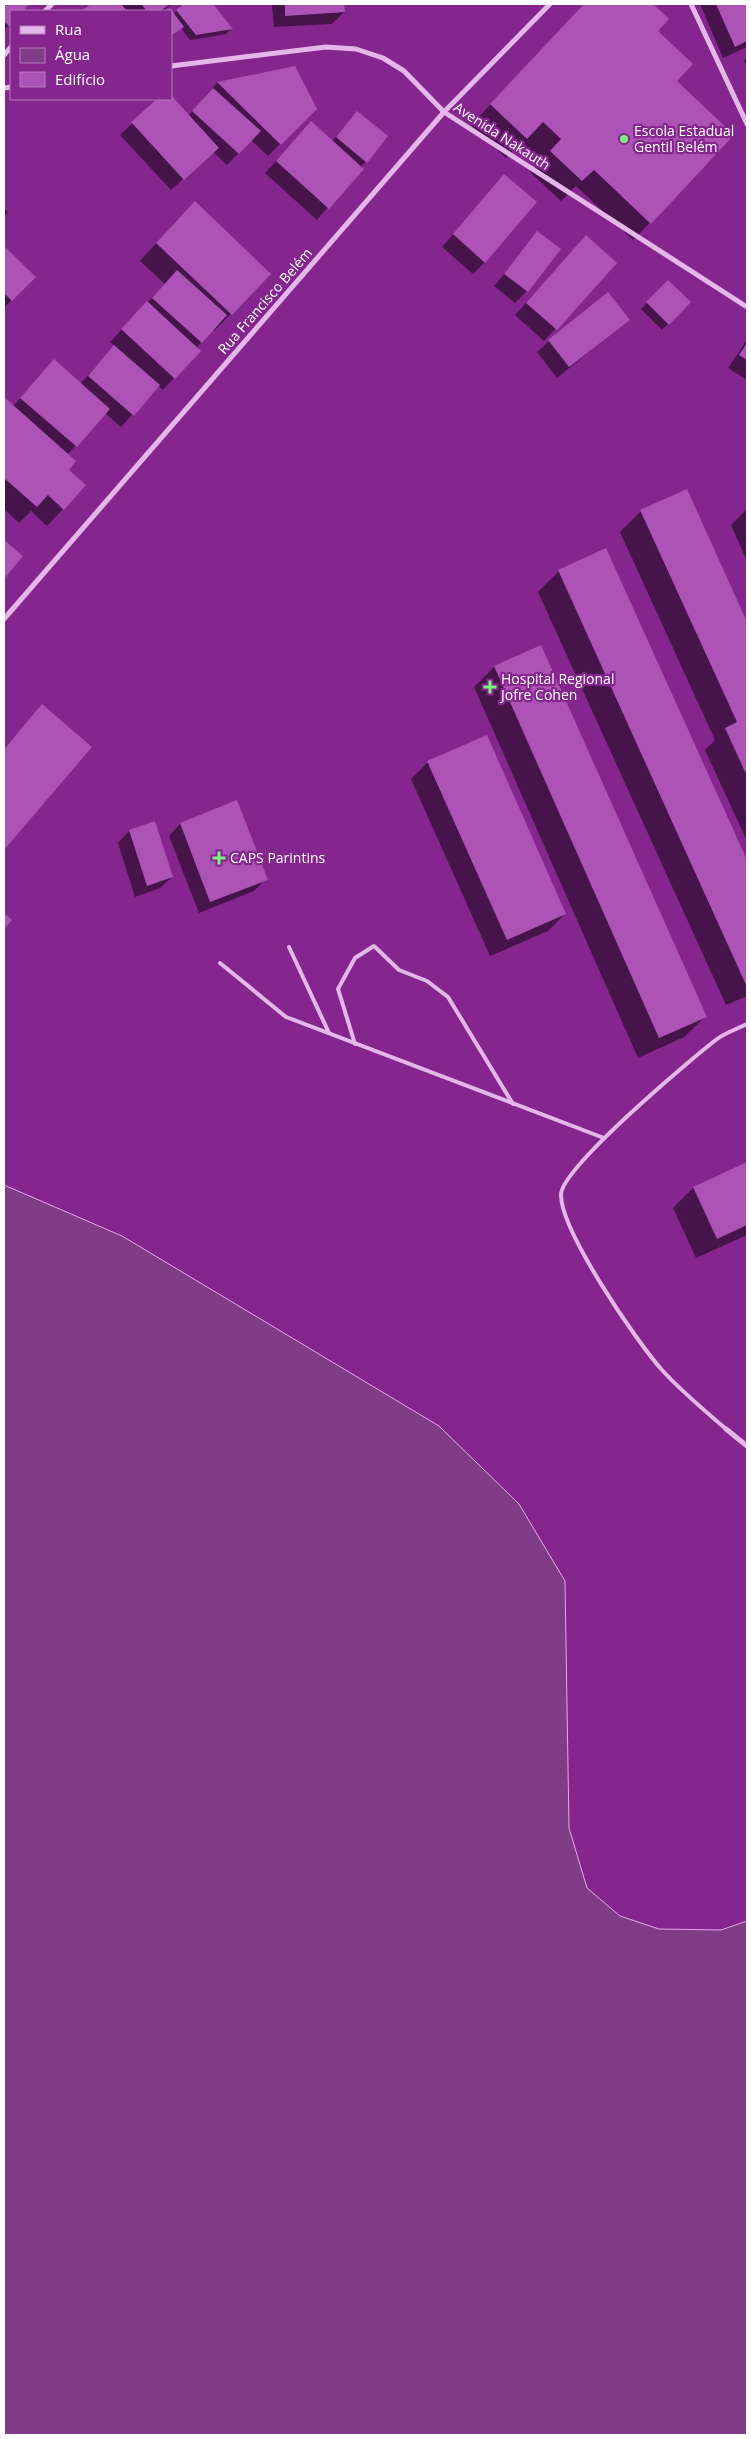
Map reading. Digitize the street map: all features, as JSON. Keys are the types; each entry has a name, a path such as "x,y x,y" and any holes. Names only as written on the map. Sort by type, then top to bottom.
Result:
{"street":[{"name":"Rua Francisco Belém","path":"4,619 444,112 550,4"},
{"path":"690,4 747,124"},
{"name":"Avenida Nakauth","path":"172,66 326,47 356,49 383,58 404,71 444,112 747,307"},
{"path":"726,1429 747,1446"}],"lane":[{"path":"355,1044 338,989 355,958 374,946 399,970 427,981 448,996 514,1104"},
{"path":"289,947 329,1034"},
{"path":"220,963 286,1017 604,1138"},
{"path":"726,1429 685,1393 645,1350 595,1273 562,1207 560,1193 568,1179 592,1149 604,1138 718,1038 747,1024"}],"water":[{"path":"4,1185 122,1236 439,1426 519,1504 565,1581 569,1828 587,1888 620,1916 659,1929 721,1930 747,1921 747,2435 4,2435"}],"building":[{"path":"4,4 29,4 24,10 10,10 9,26 4,21"},
{"path":"91,4 121,4 126,10 82,10"},
{"path":"141,4 170,4 161,10 146,10"},
{"path":"184,4 213,4 233,29 196,35 176,10"},
{"path":"285,4 344,4 345,12 285,16"},
{"name":"Escola Estadual Gentil Belém","path":"584,4 653,4 669,19 658,31 693,64 677,81 734,135 651,224 594,170 582,181 550,151 561,139 543,122 527,139 490,104"},
{"path":"716,4 747,4 747,41 735,47"},
{"path":"172,11 184,27 172,35"},
{"path":"295,66 317,109 281,145 217,82"},
{"path":"213,88 261,131 239,154 192,111"},
{"path":"172,96 219,148 184,180 131,122 156,100 172,100"},
{"path":"357,111 388,136 367,163 336,137"},
{"path":"311,121 364,169 329,209 276,161"},
{"path":"504,174 537,202 485,263 453,234"},
{"path":"195,201 271,274 232,315 156,243"},
{"path":"537,231 561,249 528,292 504,274"},
{"path":"586,235 617,263 557,330 526,303"},
{"path":"4,246 36,277 12,301 4,293"},
{"path":"177,270 227,315 202,343 152,298"},
{"path":"668,280 691,302 669,325 646,302"},
{"path":"608,292 630,320 569,367 548,340"},
{"path":"147,301 201,351 175,379 121,329"},
{"path":"747,343 747,360 739,355"},
{"path":"114,345 160,385 134,416 88,376"},
{"path":"54,359 110,409 77,447 20,398"},
{"path":"4,397 76,461 69,470 86,485 64,510 48,495 37,507 4,478"},
{"path":"687,489 747,622 747,776 725,728 737,722 640,510"},
{"path":"4,540 23,556 4,579"},
{"path":"606,548 747,860 747,987 558,570"},
{"path":"541,645 707,1017 659,1038 494,666"},
{"path":"42,704 92,747 4,850 4,749"},
{"path":"487,735 566,914 507,940 427,761"},
{"path":"237,800 268,880 210,902 180,823"},
{"path":"155,821 173,877 147,886 129,830"},
{"path":"4,913 12,920 4,929"},
{"path":"747,1162 747,1225 717,1239 693,1187"}],"place":[{"name":"Escola Estadual Gentil Belém","path":"624,139"},
{"name":"Hospital Regional Jofre Cohen","path":"490,687"},
{"name":"CAPS Parintins","path":"219,858"}]}
